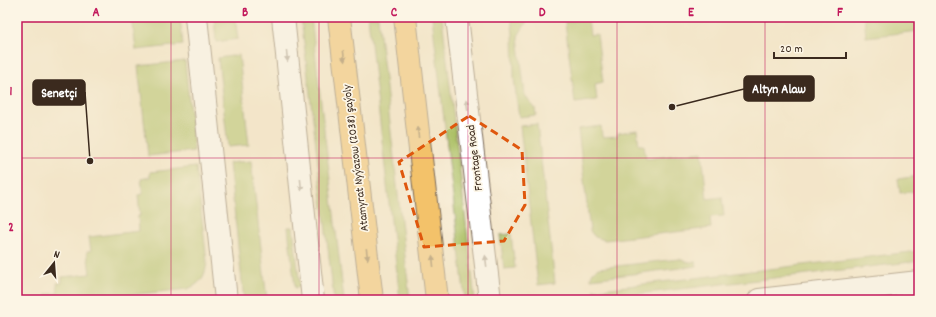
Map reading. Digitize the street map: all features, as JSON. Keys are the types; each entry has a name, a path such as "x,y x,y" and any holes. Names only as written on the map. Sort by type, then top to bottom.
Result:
{"main road":[{"name":"Atamyrat Nyýazow (2038) şaýoly","path":"339,17 372,300"},
{"path":"405,17 437,300"}],"street":[{"path":"196,17 226,300"},
{"path":"283,17 314,300"},
{"name":"Frontage Road","path":"457,17 490,300"},
{"path":"759,300 919,282"}],"highlighted area":[{"path":"469,116 522,150 525,205 504,241 424,247 399,162"}],"green space":[{"path":"132,17 180,17 183,45 136,50"},
{"path":"214,17 235,17 238,39 216,42"},
{"path":"301,17 311,17 344,300 334,300"},
{"path":"368,17 378,17 410,300 400,300"},
{"path":"432,17 442,17 475,300 465,300"},
{"path":"511,17 526,17 526,23 518,36 525,95 535,108 536,115 519,117 514,79"},
{"path":"864,17 919,17 919,31 866,37"},
{"path":"588,19 590,35 597,34 603,82 595,84 597,100 575,103 565,22"},
{"path":"239,55 249,145 228,147 218,58"},
{"path":"185,61 194,151 148,156 138,66"},
{"path":"537,124 555,283 538,285 520,126"},
{"path":"601,126 602,137 618,136 618,133 637,130 639,145 644,145 646,159 702,152 707,199 722,197 724,216 710,217 711,228 605,240 595,237 590,231 578,129"},
{"path":"251,161 267,300 244,300 229,163"},
{"path":"196,167 207,262 202,279 196,285 187,289 80,300 47,300 46,294 58,293 57,283 62,283 62,277 90,274 87,251 91,251 89,237 139,231 138,216 140,216 138,195 143,194 141,179 150,177 150,172"},
{"path":"919,176 919,191 900,193 898,179"},
{"path":"288,227 293,227 300,287 295,288"},
{"path":"511,234 515,268 504,269 500,235"},
{"path":"919,251 919,261 612,297 602,296 594,290"},
{"path":"679,259 688,262 696,262 697,266 591,279 593,272 599,268"}],"place":[{"name":"Altyn Alaw","path":"672,107"},
{"name":"Senetçi","path":"90,161"}]}
